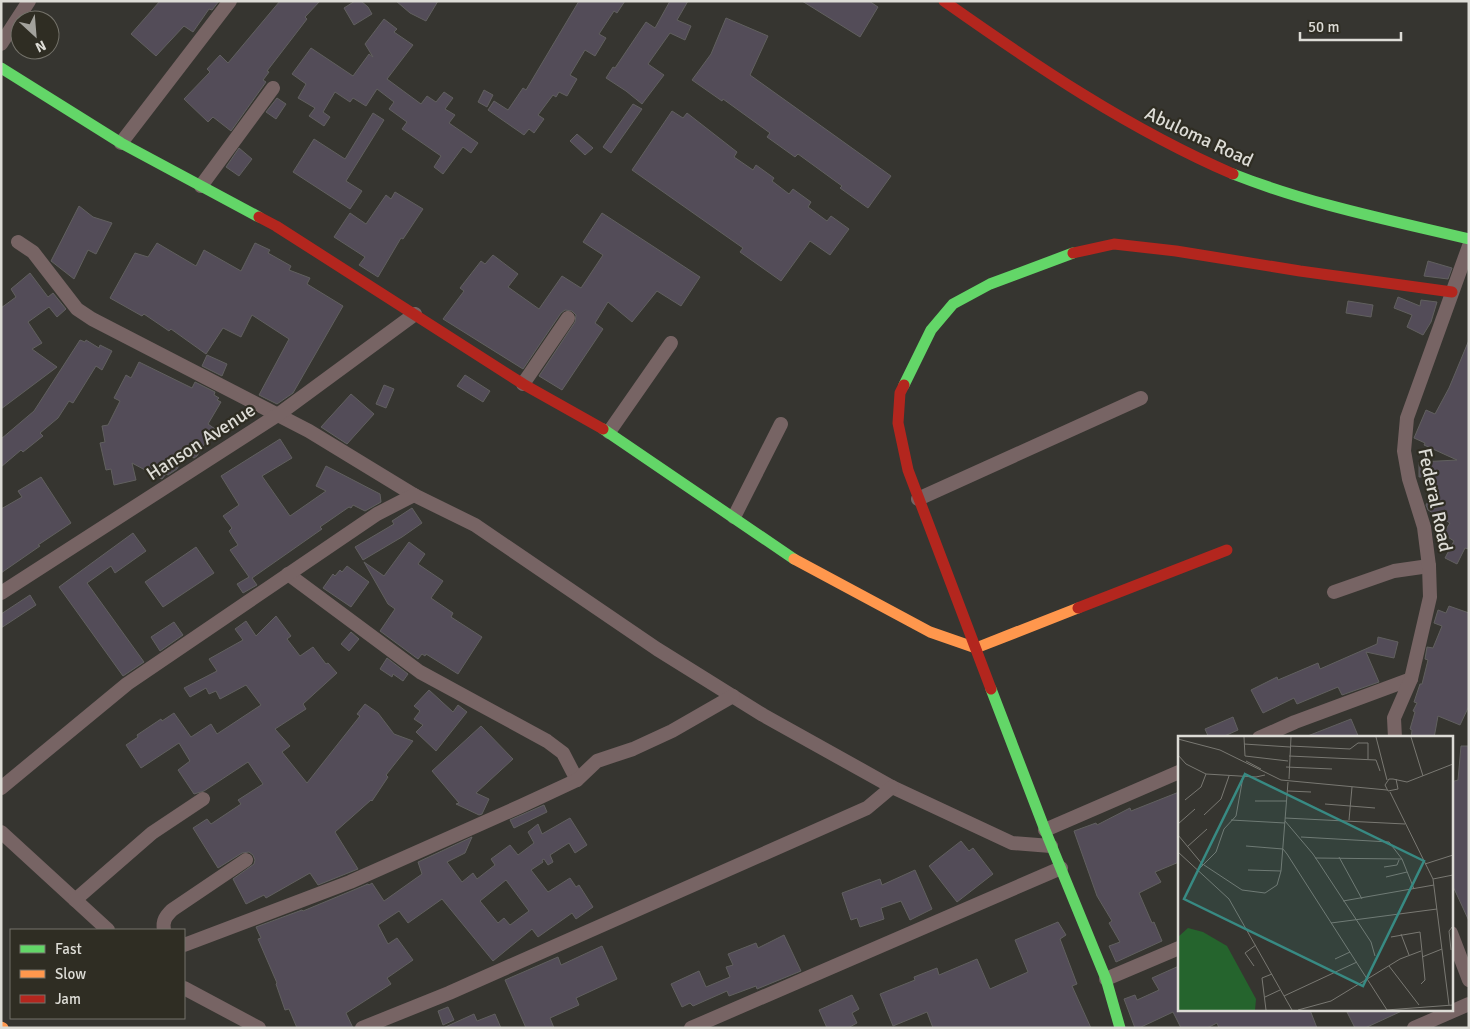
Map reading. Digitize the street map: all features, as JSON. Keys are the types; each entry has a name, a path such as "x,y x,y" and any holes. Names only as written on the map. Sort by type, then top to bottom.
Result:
{"street":[{"path":"1,44 29,1"},
{"path":"121,143 230,1"},
{"name":"Abuloma Road","path":"944,1 1068,87 1171,146 1233,174 1289,194 1348,211 1469,239"},
{"path":"1,68 121,143 276,226 523,384 608,432 802,564 930,632 976,648 1227,550"},
{"path":"201,186 273,88"},
{"path":"18,242 33,252 77,309 92,319 278,414 414,495 475,525 657,649 733,696 892,787 1012,843 1051,846"},
{"path":"1120,1028 1106,979 1044,830 918,499 908,470 898,423 900,393 931,330 953,304 990,284 1071,253 1114,244 1176,251 1300,271 1469,289"},
{"name":"Federal Road","path":"1395,736 1394,718 1411,678 1430,597 1429,566 1424,527 1409,479 1404,451 1407,418 1469,246"},
{"name":"Hanson Avenue","path":"1,593 278,414 415,314"},
{"path":"523,384 568,318"},
{"path":"608,432 672,343"},
{"path":"918,499 1141,398"},
{"path":"734,517 781,424"},
{"path":"1,788 127,684 377,514 414,495"},
{"path":"1334,592 1394,571 1429,566"},
{"path":"288,574 420,672 547,741 563,753 577,780"},
{"path":"1264,736 1295,722 1411,678"},
{"path":"185,945 350,882 577,780 597,761 633,750 672,731 733,696"},
{"path":"1044,830 1178,772"},
{"path":"362,1028 474,982 867,808 892,787"},
{"path":"75,900 152,833 203,799"},
{"path":"1,832 107,929"},
{"path":"164,929 166,916 172,910 246,860"},
{"path":"691,1028 1061,868"},
{"path":"1452,936 1469,980"},
{"path":"1106,979 1178,948"},
{"path":"185,989 259,1028"},
{"path":"1452,1011 1469,1004"},
{"path":"1414,1028 1451,1012"}],"building":[{"path":"160,1 219,1 212,10 209,9 193,32 184,26 156,56 131,34"},
{"path":"280,1 320,1 305,17 307,19 267,71 269,72 263,80 266,82 231,131 213,117 208,122 184,99 210,72 207,69 220,55 228,63"},
{"path":"355,1 361,1 372,14 354,25 344,8"},
{"path":"396,1 438,1 426,21 410,13"},
{"path":"579,1 625,1 617,13 614,11 599,34 606,38 595,56 585,50 570,75 577,79 567,96 559,92 556,97 553,95 538,115 544,119 534,133 529,129 524,135 488,110 494,101 508,110 523,88 526,90"},
{"path":"670,1 688,1 677,20 691,26 685,40 670,33 648,64 664,75 642,104 606,78 613,67 615,68 646,22 655,28"},
{"path":"802,1 869,1 878,7 860,37"},
{"path":"726,18 768,36 750,75 891,176 868,208 840,188 842,186 798,154 795,157 767,137 770,133 723,99 722,101 692,80 711,54"},
{"path":"384,19 397,29 394,32 413,45 387,79 421,104 427,96 436,102 444,92 453,98 445,109 455,115 449,123 478,143 471,153 463,147 443,174 434,167 441,156 402,129 407,122 389,109 394,102 377,89 366,106 353,98 350,102 335,92 323,112 330,117 324,126 309,116 315,108 298,98 306,84 292,74 311,48 353,76 369,54 373,57 365,44"},
{"path":"484,90 493,95 487,107 478,102"},
{"path":"277,98 286,104 276,119 266,112"},
{"path":"633,104 642,109 611,153 603,147"},
{"path":"672,111 683,118 687,113 737,152 734,157 753,170 756,165 774,178 772,181 789,194 793,189 811,202 808,207 827,221 831,216 849,229 830,255 810,241 781,281 740,252 743,248 632,170"},
{"path":"373,113 384,120 346,181 362,191 350,209 293,172 314,139 345,159"},
{"path":"577,134 593,148 585,155 570,141"},
{"path":"239,148 252,159 239,176 226,167"},
{"path":"395,192 423,209 403,239 401,238 378,277 359,265 365,257 334,237 350,213 366,224 386,195 391,199"},
{"path":"79,206 93,217 112,223 96,254 88,250 74,279 51,261"},
{"path":"602,213 700,277 681,306 657,291 632,322 608,302 595,323 603,329 562,390 539,376 575,322 576,315 572,311 565,310 561,313 523,369 443,319 464,291 460,288 481,261 485,264 493,255 518,274 508,287 539,309 562,276 581,288 603,255 583,242"},
{"path":"157,243 196,266 204,250 241,271 255,243 270,250 268,253 291,266 289,270 310,278 307,284 343,306 293,393 277,404 259,395 289,339 252,315 241,337 223,328 206,354 171,329 169,331 144,314 142,316 110,298 135,253 148,257"},
{"path":"1428,261 1452,268 1448,279 1424,276"},
{"path":"30,273 48,297 53,293 66,309 57,317 49,307 28,322 42,343 32,349 57,367 1,409 1,308 16,297 11,289"},
{"path":"1398,297 1420,306 1421,300 1437,302 1431,322 1423,335 1407,327 1412,315 1394,308"},
{"path":"1348,301 1373,305 1371,317 1346,313"},
{"path":"80,340 85,342 86,340 99,348 100,345 112,351 102,370 96,366 73,403 69,401 58,418 40,433 43,436 23,452 21,450 1,467 1,439 34,411"},
{"path":"1469,340 1469,549 1465,548 1457,564 1445,558 1454,541 1443,534 1450,523 1428,510 1426,505 1434,491 1427,488 1432,477 1419,477 1419,462 1457,460 1424,445 1425,443 1414,438 1426,410 1435,414 1449,388"},
{"path":"207,355 227,364 222,376 202,366"},
{"path":"139,362 192,388 195,382 215,392 214,395 219,398 217,400 221,402 208,424 218,431 212,440 208,438 197,456 194,458 185,453 177,469 168,475 166,474 162,479 132,463 136,480 114,485 111,469 106,470 100,443 105,442 102,426 108,425 120,401 114,398 126,375 131,378"},
{"path":"465,375 490,391 483,402 457,386"},
{"path":"384,385 394,389 386,408 376,404"},
{"path":"351,394 374,414 347,444 321,427"},
{"path":"280,439 292,458 262,476 290,516 326,491 316,486 326,466 380,494 381,502 365,511 353,505 351,508 349,507 320,527 322,529 252,578 257,585 243,593 237,584 249,577 230,550 238,545 229,531 232,528 223,516 239,505 221,476"},
{"path":"41,477 71,523 1,573 1,509 22,497 18,491"},
{"path":"412,508 422,523 363,560 355,547 394,524 392,521"},
{"path":"133,533 146,551 115,573 111,566 87,583 144,662 123,676 59,587"},
{"path":"409,542 425,554 418,564 443,581 431,598 453,613 451,617 482,637 458,674 426,654 425,656 422,654 418,659 380,631 395,609 388,604 364,562 384,576"},
{"path":"196,547 214,573 163,607 145,582"},
{"path":"347,566 369,582 351,607 323,588 333,574 335,576 340,570 342,572"},
{"path":"30,595 36,605 1,628 1,614"},
{"path":"1449,606 1469,613 1469,706 1460,725 1438,716 1434,736 1411,736 1412,730 1410,729 1415,712 1413,711 1417,703 1414,702 1420,684 1422,684 1428,660 1425,659 1427,647 1433,648 1442,626 1434,623 1438,610 1446,613"},
{"path":"276,616 291,636 287,639 300,656 313,647 326,664 328,663 337,673 303,704 306,709 275,729 290,746 282,752 307,783 360,716 357,714 365,704 378,713 394,734 413,741 386,775 388,777 372,801 335,832 358,869 318,885 310,873 266,898 264,895 246,904 233,879 254,864 253,855 249,852 242,853 218,868 193,828 207,819 211,824 241,804 238,800 263,784 248,762 204,791 194,794 178,770 190,761 179,743 141,768 126,745 161,719 162,721 174,713 191,737 211,724 217,734 261,705 246,685 220,699 216,691 209,694 206,688 190,697 184,688 217,671 209,659 243,640 235,629 246,621 256,636"},
{"path":"174,622 183,635 160,651 151,637"},
{"path":"351,632 359,639 349,651 341,644"},
{"path":"1378,637 1398,642 1394,658 1366,652 1379,682 1342,695 1338,687 1297,704 1294,698 1263,713 1251,690 1277,677 1278,680 1318,663 1320,669 1377,644"},
{"path":"387,658 408,674 403,681 393,674 392,677 380,669"},
{"path":"429,690 453,712 458,705 467,712 436,751 416,732 423,725 414,719 420,711 414,706"},
{"path":"1233,717 1238,730 1224,736 1208,736 1205,729"},
{"path":"1351,719 1358,736 1308,736"},
{"path":"481,726 513,759 476,793 489,799 482,814 479,815 456,804 459,803 432,771"},
{"path":"1461,746 1469,746 1469,921 1452,884 1452,782 1458,780"},
{"path":"1178,792 1178,862 1155,872 1161,882 1139,893 1162,941 1116,962 1109,946 1120,942 1109,923 1112,921 1097,896 1074,831 1096,823 1097,825 1130,808 1131,811"},
{"path":"544,805 547,812 514,828 510,820"},
{"path":"570,818 587,845 575,853 569,843 550,855 553,862 548,865 544,859 542,860 543,862 531,870 548,892 570,878 576,887 579,885 593,907 576,919 572,913 538,937 532,929 493,961 442,899 408,923 399,911 378,925 388,944 397,938 413,960 387,978 391,984 346,1013 353,1028 297,1028 289,1009 285,1010 277,983 258,939 261,938 256,927 303,911 372,883 384,901 422,874 418,862 472,837 465,853 447,862 462,882 473,873 477,879 495,865 491,859 510,845 518,855 534,843 528,832 538,824 542,834","holes":["506,880 529,911 510,925 504,918 498,923 480,901"]},
{"path":"961,841 969,851 973,848 993,874 957,902 929,866"},
{"path":"915,870 932,909 910,920 901,901 881,908 884,919 860,927 857,918 851,920 842,893 880,879 882,885"},
{"path":"1058,922 1066,935 1060,939 1077,984 1072,986 1091,1028 933,1028 927,1012 893,1026 880,994 915,980 914,977 937,968 939,975 977,959 990,989 1028,972 1015,940"},
{"path":"784,935 801,971 757,989 756,986 729,996 727,991 693,1006 690,1003 682,1007 671,984 699,971 706,987 730,977 726,967 733,965 728,954 756,943 758,948"},
{"path":"602,946 617,979 576,998 579,1005 550,1018 554,1028 526,1028 505,980 558,957 561,965"},
{"path":"1178,966 1178,1012 1311,1012 1317,1028 1219,1028 1217,1023 1207,1028 1181,1028 1173,1012 1139,1028 1135,1028 1124,999 1135,995 1137,1000 1159,990 1152,978"},
{"path":"852,995 859,1009 852,1013 857,1023 848,1028 827,1028 819,1010"},
{"path":"448,1007 454,1020 443,1025 438,1011"},
{"path":"1347,1012 1400,1012 1365,1028 1355,1028"},
{"path":"474,1014 477,1021 495,1014 501,1028 443,1028"}],"traffic: fast":[{"path":"1,68 121,143 259,217"},
{"path":"1233,174 1320,203 1469,239"},
{"path":"904,385 931,330 953,304 990,284 1073,253"},
{"path":"603,429 794,559"},
{"path":"991,689 1045,830 1106,979 1120,1028"}],"traffic: slow":[{"path":"794,559 930,632 976,648 1078,608"}],"traffic: jam":[{"path":"944,1 1013,49 1120,117 1233,174"},
{"path":"259,217 523,384 603,429"},
{"path":"1073,253 1114,244 1176,251 1300,271 1452,292"},
{"path":"904,385 900,393 898,423 908,470 991,689"},
{"path":"1078,608 1227,550"}]}
